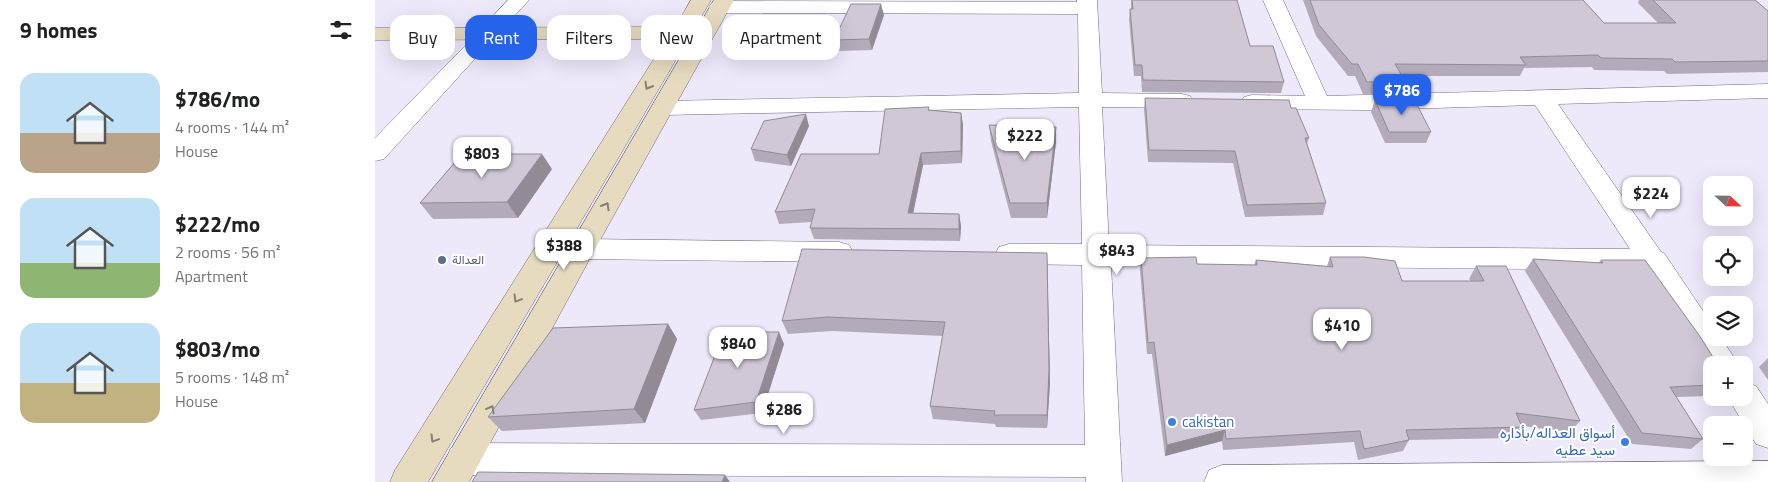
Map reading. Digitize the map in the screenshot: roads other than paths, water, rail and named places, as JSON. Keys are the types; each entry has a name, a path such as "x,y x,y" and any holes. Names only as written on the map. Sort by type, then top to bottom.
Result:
{"street":[{"path":"505,15 519,0"},
{"path":"1273,0 1319,102"},
{"path":"537,41 640,40 665,30 708,7 1087,4 1104,471 457,470 581,249 663,108 708,7"},
{"path":"408,482 547,250 636,108 662,62 708,7"},
{"path":"375,34 465,40"},
{"path":"640,40 662,62"},
{"path":"375,48 465,42"},
{"path":"375,153 465,58"},
{"path":"1229,101 1319,102 1542,98 1768,91"},
{"path":"1542,98 1717,356"},
{"path":"663,108 1091,100 1200,101"},
{"path":"547,250 868,252"},
{"path":"987,253 1653,260"},
{"path":"1750,406 1768,433"},
{"path":"1221,482 1768,478"}],"place":[{"name":"العدالة","path":"442,260"},
{"name":"cakistan","path":"1172,422"},
{"name":"أسواق العداله/بأداره سيد عطيه","path":"1625,442"}]}
